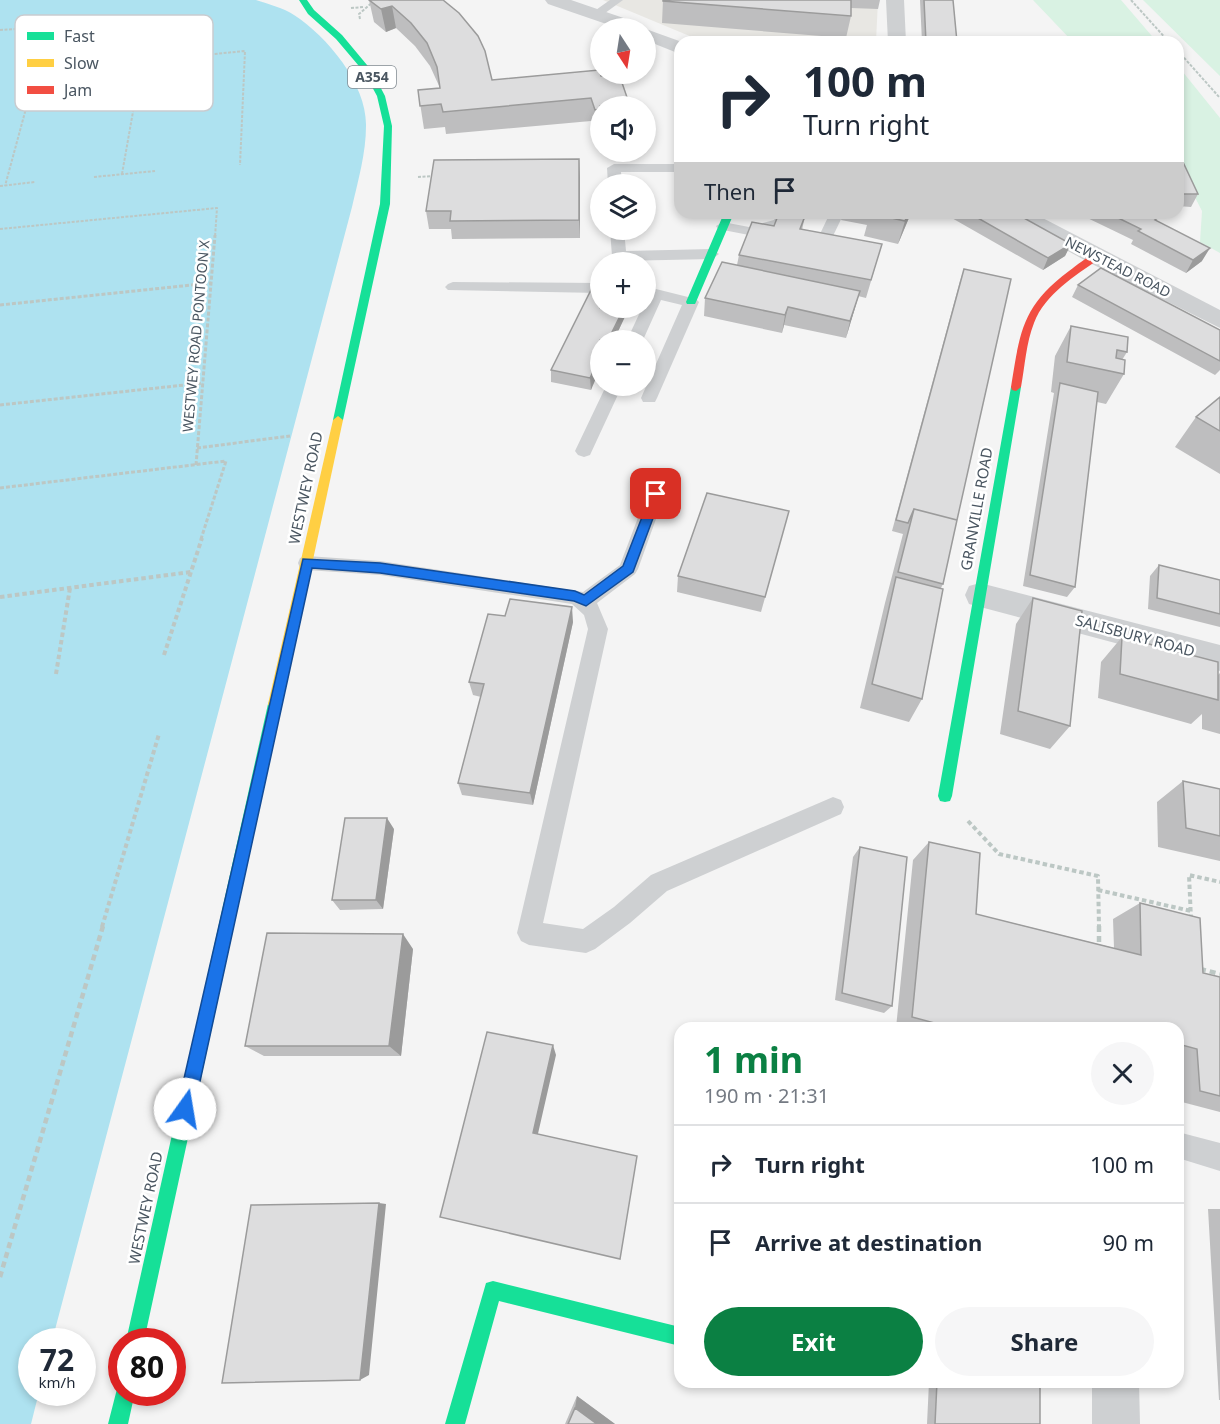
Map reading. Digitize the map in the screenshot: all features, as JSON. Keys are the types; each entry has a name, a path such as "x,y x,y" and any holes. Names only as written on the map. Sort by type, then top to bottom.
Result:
{"main road":[{"name":"WESTWEY ROAD","path":"138,1328 379,239 387,178 388,143 382,99 376,83 340,38 311,14 303,0"},
{"path":"338,17 340,38"},
{"path":"691,302 726,220"},
{"name":"GRANVILLE ROAD","path":"945,796 998,481 1029,322 1038,305 1061,283 1096,257"},
{"path":"455,1424 493,1290 674,1335"},
{"path":"118,1424 122,1406"}],"street":[{"path":"554,0 608,18"},
{"path":"896,0 897,36"},
{"path":"656,38 674,45"},
{"name":"NEWSTEAD ROAD","path":"1027,219 1220,320"},
{"name":"SALISBURY ROAD","path":"980,595 1220,658"},
{"path":"1116,1388 1116,1424"}],"lane":[{"path":"597,14 617,0"},
{"path":"614,174 614,168 674,168"},
{"path":"726,220 749,231 780,223 782,219"},
{"path":"826,236 834,219"},
{"path":"618,240 619,256 712,254"},
{"path":"453,287 590,288"},
{"path":"649,398 691,302 656,295"},
{"path":"584,450 609,396"},
{"path":"586,601 628,569 656,494"},
{"path":"307,563 380,568 575,597 586,601 595,616 598,629 529,933 586,940 622,915 658,884 833,807"},
{"path":"1184,1148 1220,1157"}],"path":[{"path":"351,8 364,7 375,0"},
{"path":"1131,0 1164,36"},
{"path":"0,30 15,29"},
{"path":"213,54 245,51 240,165"},
{"path":"1184,58 1220,98"},
{"path":"5,186 25,111"},
{"path":"122,174 134,111"},
{"path":"94,177 155,171"},
{"path":"426,177 433,177 440,172"},
{"path":"0,186 35,182"},
{"name":"WESTWEY ROAD PONTOON X","path":"0,229 217,208 196,465"},
{"path":"0,305 211,283"},
{"path":"0,405 203,383"},
{"path":"197,448 290,436"},
{"path":"0,488 226,461 164,655"},
{"path":"0,597 191,572"},
{"path":"56,674 70,588"},
{"path":"0,1277 159,734"},
{"path":"945,796 999,854 1098,876 1099,954"},
{"path":"1191,923 1189,874 1220,882"},
{"path":"1098,890 1191,911"},
{"path":"1194,968 1220,974"}],"shaded area":[{"path":"603,0 878,0 876,36 690,36 656,22 656,18 646,18"}],"green space":[{"path":"1033,0 1121,0 1152,36 1067,36"},
{"path":"1143,0 1220,0 1220,76 1184,40 1184,36 1179,36"},
{"path":"1184,73 1220,118 1220,253 1200,242 1202,211 1184,176"}],"water":[{"path":"0,0 256,0 276,6 307,24 343,63 353,79 365,110 366,136 363,157 352,207 55,1328 18,1328 18,1406 36,1406 31,1424 0,1424"}],"building":[{"path":"369,0 443,0 459,13 478,36 485,51 492,80 590,71 590,84 622,84 627,96 590,96 590,98 443,112 441,104 420,106 418,90 440,88 437,67 427,43 411,23 392,6 381,9"},
{"path":"851,0 851,16 663,1"},
{"path":"924,0 953,0 956,36 926,36"},
{"path":"579,159 579,220 450,221 451,211 426,211 434,160"},
{"path":"1184,164 1198,194 1184,194"},
{"path":"777,219 804,219 800,229 882,244 871,280 739,255 752,222 774,226"},
{"path":"980,219 1026,219 1071,244 1048,258"},
{"path":"1120,219 1156,219 1210,248 1193,260 1138,231 1141,229"},
{"path":"722,262 860,291 850,321 788,307 785,315 705,298"},
{"path":"1101,268 1220,330 1220,361 1078,285"},
{"path":"964,269 1011,279 957,520 914,509 908,523 896,520"},
{"path":"590,292 590,318 619,318 613,330 590,330 590,378 551,370"},
{"path":"1071,326 1128,337 1127,352 1117,350 1116,358 1125,360 1124,374 1067,362"},
{"path":"1060,383 1098,392 1075,587 1030,575"},
{"path":"1220,397 1220,431 1196,417"},
{"path":"707,493 789,511 765,597 678,576"},
{"path":"914,509 957,520 943,584 898,572"},
{"path":"1159,565 1220,580 1220,614 1157,598"},
{"path":"896,577 943,589 922,699 872,684"},
{"path":"1033,598 1082,611 1070,726 1018,711"},
{"path":"510,599 572,607 530,793 458,783 484,684 469,682 488,614 505,616"},
{"path":"1122,637 1218,662 1218,700 1120,674"},
{"path":"1183,781 1220,789 1220,836 1186,828"},
{"path":"345,818 387,818 376,900 332,900"},
{"path":"929,842 980,853 976,914 1141,955 1140,903 1200,918 1203,973 1220,977 1220,1096 1200,1091 1197,1049 1184,1046 1184,1022 931,1022 912,1017"},
{"path":"860,847 907,857 892,1006 842,993"},
{"path":"267,933 403,934 389,1046 245,1046"},
{"path":"487,1032 553,1045 533,1133 637,1156 620,1259 440,1217"},
{"path":"379,1203 360,1380 222,1383 251,1205"},
{"path":"937,1388 1040,1388 1040,1424 935,1424"},
{"path":"575,1408 597,1424 568,1424"}],"traffic: fast":[{"path":"303,0 311,12 339,37 368,71 381,96 388,126 385,204 338,420"},
{"path":"691,302 726,219"},
{"path":"945,796 1016,387"},
{"path":"138,1328 275,704"},
{"path":"455,1424 493,1290 674,1335"},
{"path":"118,1424 122,1406"}],"traffic: slow":[{"path":"275,704 338,420"}],"traffic: jam":[{"path":"1016,387 1025,337 1034,312 1058,285 1096,257"}],"route":[{"path":"185,1109 307,563 380,568 575,597 586,601 628,569 656,494"}]}
